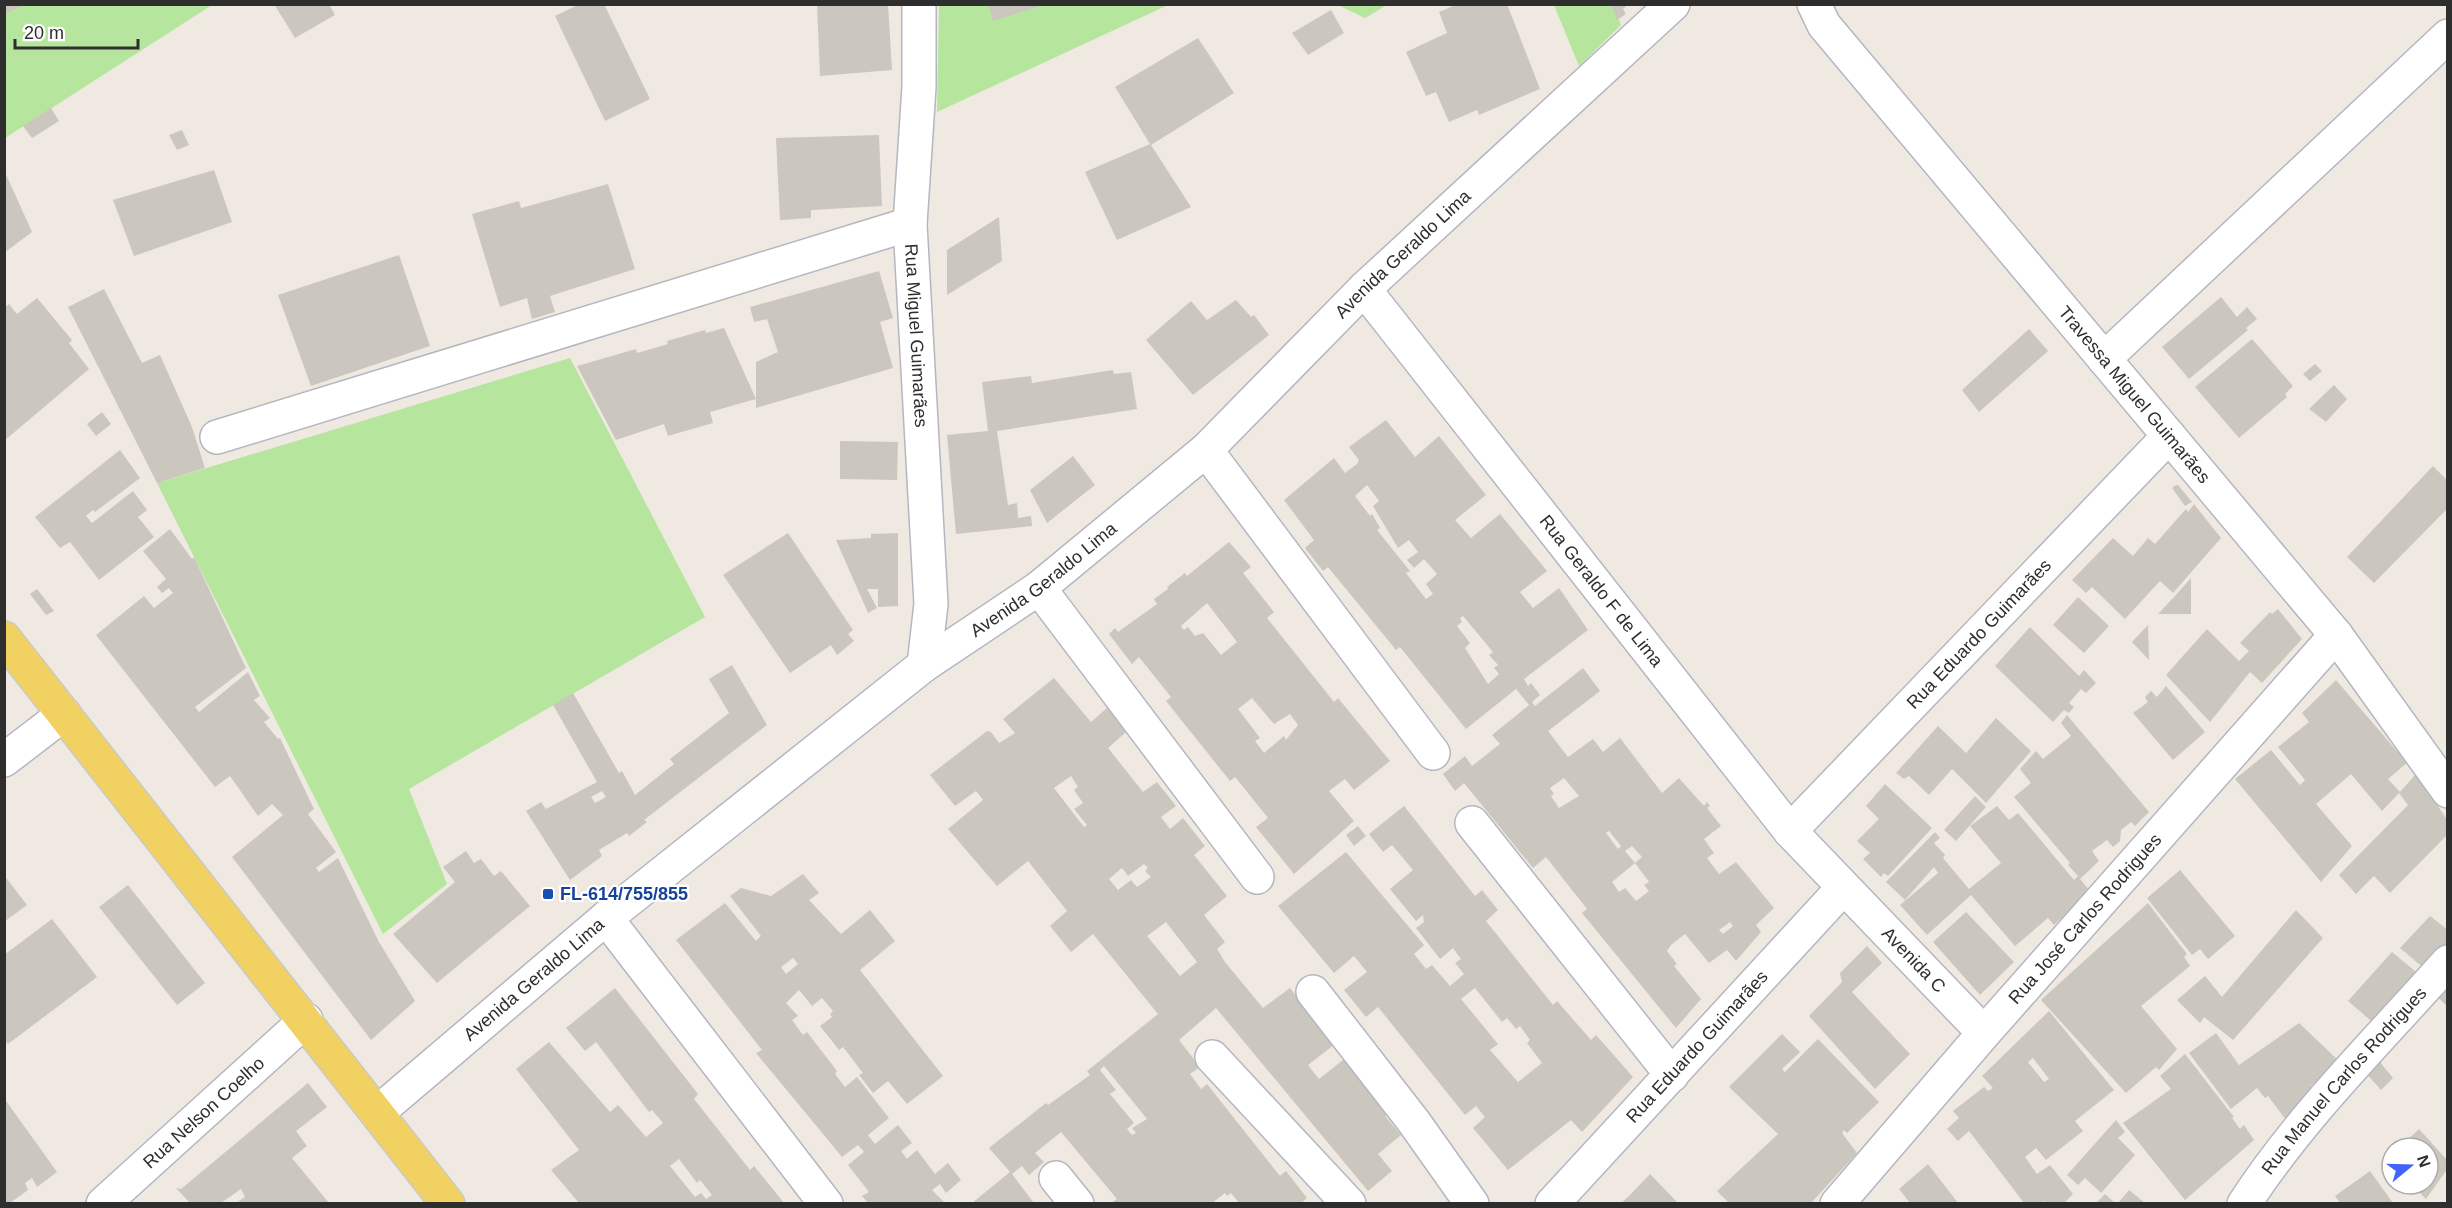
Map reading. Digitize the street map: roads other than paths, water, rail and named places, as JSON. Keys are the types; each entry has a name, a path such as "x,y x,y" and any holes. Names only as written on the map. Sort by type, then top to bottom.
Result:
{"main road":[{"path":"4,638 448,1203"}],"street":[{"name":"Rua Miguel Guimarães","path":"920,4 919,87 910,224 931,604 924,665"},
{"name":"Avenida Geraldo Lima","path":"377,1113 606,918 924,665 1039,588 1206,450 1364,289 1673,4"},
{"name":"Travessa Miguel Guimarães","path":"1814,4 1824,25 2336,635 2448,791"},
{"path":"2104,359 2448,36"},
{"path":"217,437 910,224"},
{"name":"Rua Geraldo F de Lima","path":"1364,289 1790,831 1843,888"},
{"name":"Rua Eduardo Guimarães","path":"1790,831 2169,436"},
{"path":"1206,450 1433,753"},
{"path":"1039,588 1257,877"},
{"name":"Rua José Carlos Rodrigues","path":"1837,1203 2336,635"},
{"path":"4,760 64,714"},
{"path":"1472,823 1672,1075"},
{"name":"Rua Eduardo Guimarães","path":"1552,1203 1843,888"},
{"name":"Avenida C","path":"1843,888 1984,1033"},
{"path":"606,918 826,1203"},
{"name":"Rua Manuel Carlos Rodrigues","path":"2244,1203 2269,1167 2321,1102 2448,962"},
{"path":"1312,992 1414,1122 1472,1203"},
{"name":"Rua Nelson Coelho","path":"103,1203 306,1020"},
{"path":"1212,1057 1349,1203"},
{"path":"1056,1178 1077,1203"}],"place":[{"name":"FL-614/755/855","path":"548,894"}]}
